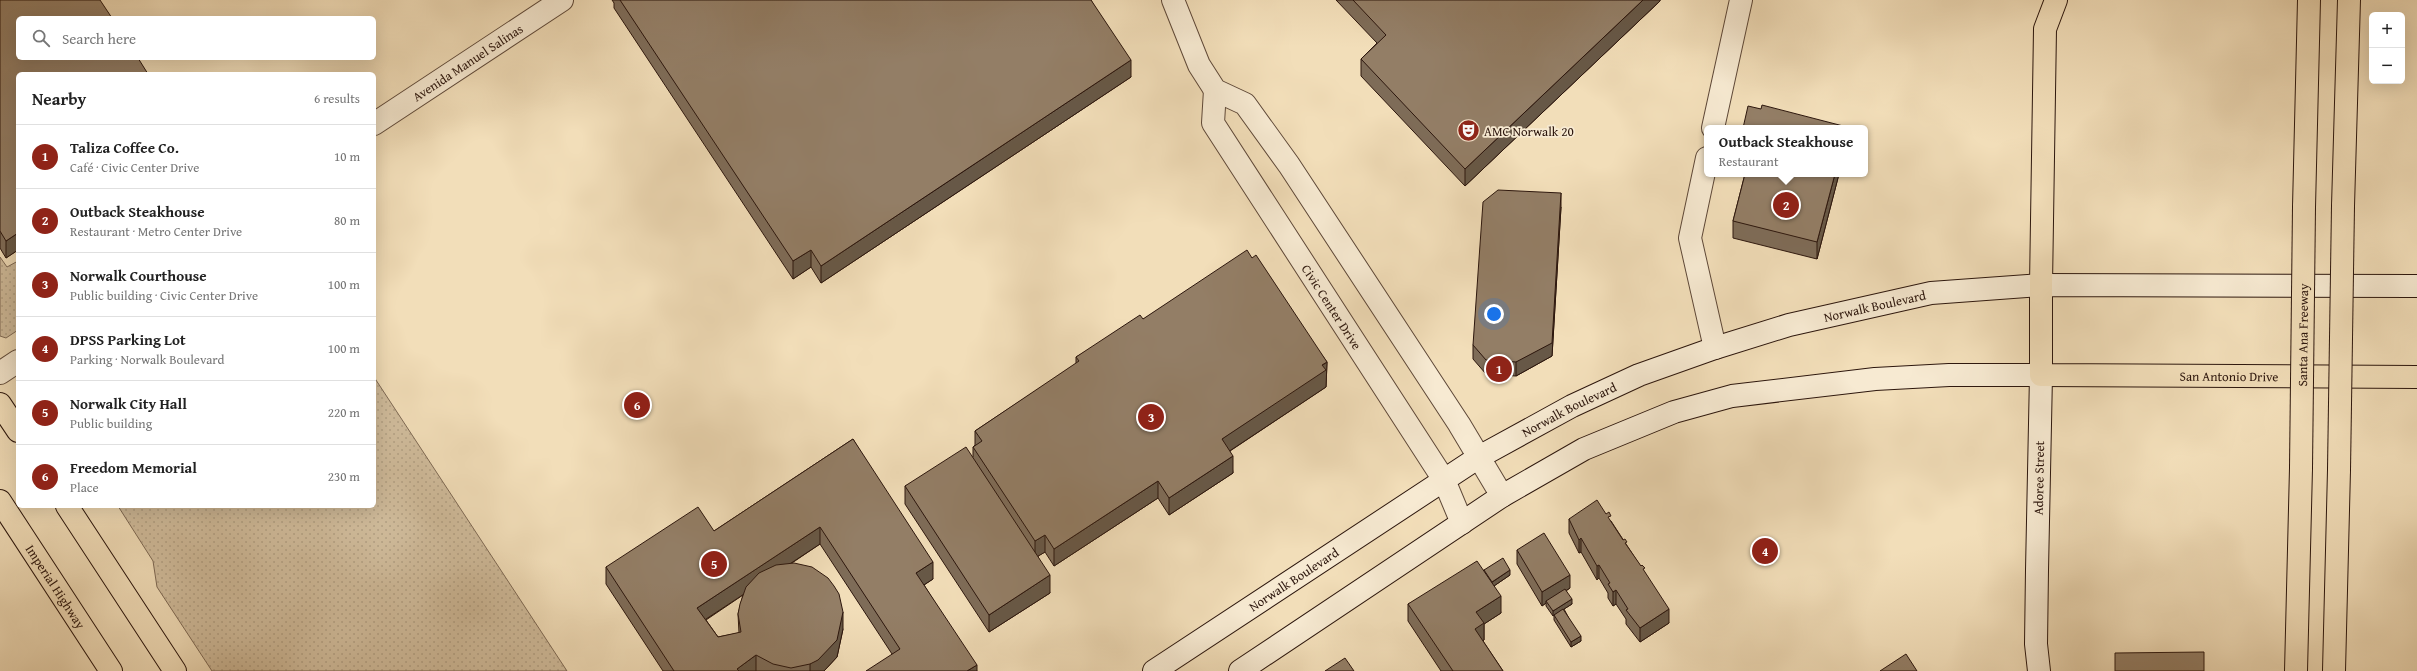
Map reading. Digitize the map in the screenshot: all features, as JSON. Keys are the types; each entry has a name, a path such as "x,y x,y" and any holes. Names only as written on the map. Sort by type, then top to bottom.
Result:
{"main road":[{"name":"Avenida Manuel Salinas","path":"376,123 561,0"},
{"path":"1173,0 1199,65 1214,90 1245,104 1289,165 1479,457 1502,496"},
{"path":"1714,125 1741,0"},
{"name":"Adoree Street","path":"2039,671 2036,644 2045,29 2056,0"},
{"name":"Santa Ana Freeway","path":"2296,671 2309,0"},
{"path":"2334,671 2343,206 2349,0"},
{"name":"Civic Center Drive","path":"1214,90 1213,123 1444,480 1462,523"},
{"path":"1704,172 1690,238 1715,348"},
{"path":"2041,285 2417,286"},
{"name":"Norwalk Boulevard","path":"1154,671 1479,457 1572,406 1639,375 1715,348 1789,325 1931,293 2041,285"},
{"path":"0,372 16,361"},
{"path":"1240,671 1502,496 1584,448 1674,412 1732,396 1875,379 1948,376 2041,375"},
{"name":"San Antonio Drive","path":"2041,375 2417,377"},
{"path":"0,404 16,428"},
{"name":"Imperial Highway","path":"0,501 111,671"},
{"path":"68,508 175,671"}],"shaded area":[{"path":"0,257 7,267 16,262 16,331 6,338 0,336"},
{"path":"376,380 567,671 212,671 157,587 153,561 119,508 376,508"}],"building":[{"path":"0,0 100,0 111,16 16,16 16,60 139,60 147,72 16,72 16,234 6,241 0,231"},
{"path":"620,0 1091,0 1131,60 821,266 811,250 793,261"},
{"name":"AMC Norwalk 20","path":"1353,0 1643,0 1465,169 1361,59 1386,35"},
{"path":"1762,105 1839,125 1744,125 1748,106 1761,109"},
{"path":"1744,177 1834,177 1817,242 1733,221"},
{"path":"1498,190 1561,193 1552,343 1516,362 1486,360 1473,345 1483,202"},
{"path":"1247,250 1252,258 1256,255 1327,362 1322,365 1326,370 1222,439 1233,456 1169,498 1158,481 1054,549 1045,535 1035,541 973,447 982,441 975,431 1079,361 1076,357 1140,315 1143,319"},
{"path":"853,439 933,562 916,573 977,665 967,671 866,671 900,649 820,527 697,608 718,637 741,632 738,614 740,604 746,587 759,573 776,565 794,563 812,567 828,578 834,586 839,594 843,612 837,640 818,660 810,664 791,668 773,664 756,655 737,669 739,671 674,671 606,567 698,507 714,531"},
{"path":"966,447 1050,575 989,615 905,486"},
{"path":"1597,500 1606,514 1609,512 1611,516 1608,517 1623,540 1625,539 1627,542 1625,543 1641,566 1642,565 1645,568 1643,569 1669,609 1640,628 1626,610 1628,609 1616,590 1613,592 1608,584 1610,583 1599,565 1597,566 1581,538 1579,540 1569,519"},
{"path":"1544,533 1570,575 1542,592 1517,550"},
{"path":"1503,558 1510,570 1492,582 1484,570"},
{"path":"1477,561 1501,596 1476,612 1484,623 1475,629 1503,671 1453,671 1408,604"},
{"path":"1565,589 1572,599 1553,611 1546,601"},
{"path":"1563,609 1581,636 1571,642 1554,615"},
{"path":"2204,652 2204,671 2115,671 2115,653"},
{"path":"1906,654 1917,671 1880,671"},
{"path":"1345,658 1354,671 1325,671"}],"place":[{"name":"AMC Norwalk 20","path":"1468,131"},
{"name":"Outback Steakhouse","path":"1786,205"},
{"name":"Taliza Coffee Co.","path":"1499,369"},
{"name":"Freedom Memorial","path":"637,405"},
{"name":"Norwalk Courthouse","path":"1151,417"},
{"name":"DPSS Parking Lot","path":"1765,551"},
{"name":"Norwalk City Hall","path":"714,564"}]}
